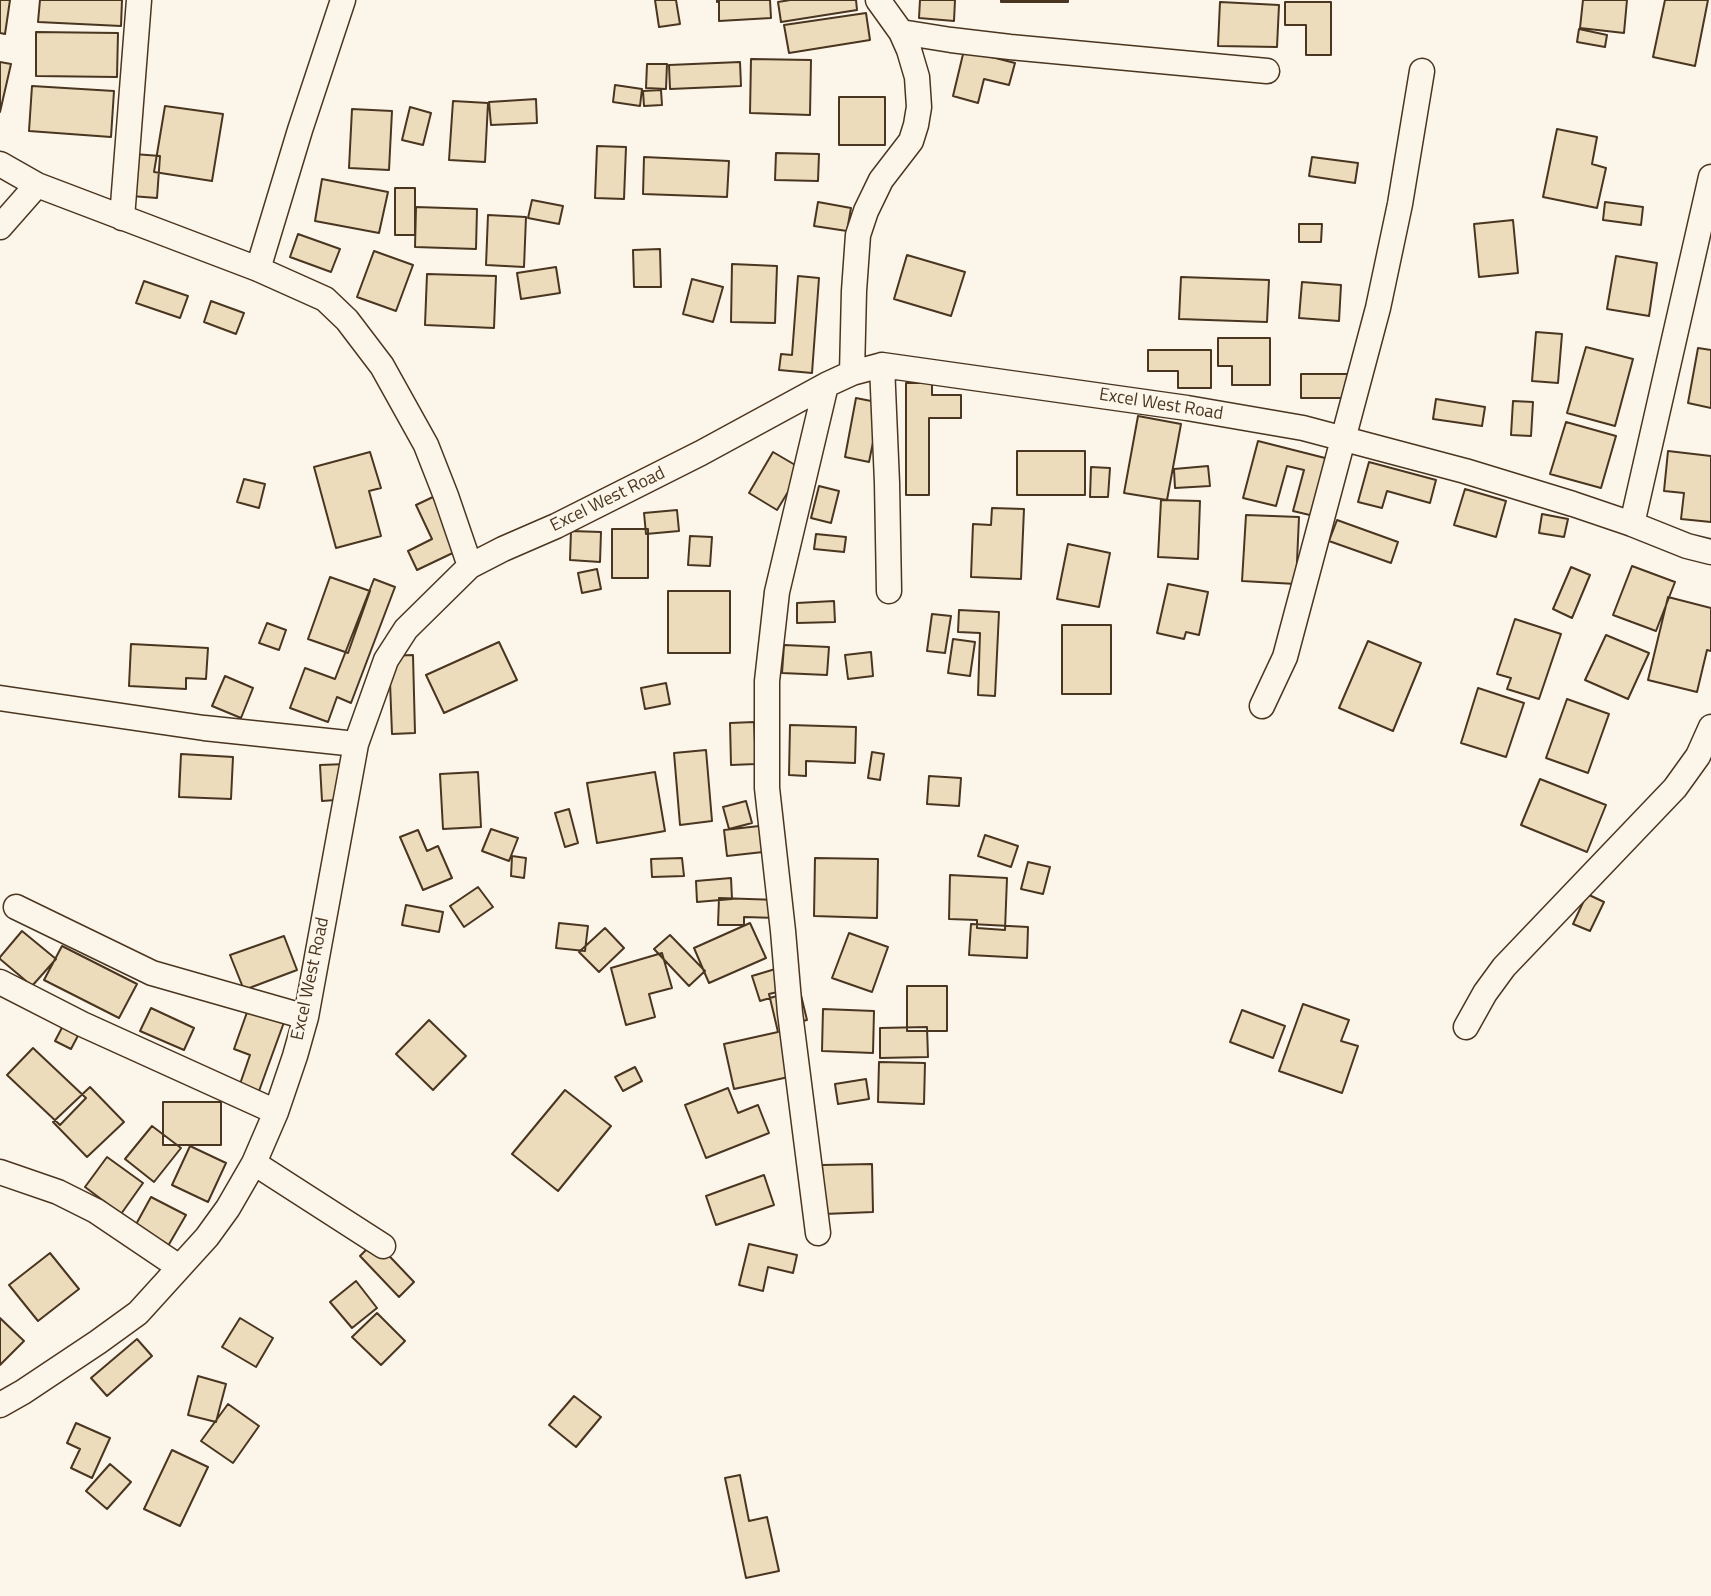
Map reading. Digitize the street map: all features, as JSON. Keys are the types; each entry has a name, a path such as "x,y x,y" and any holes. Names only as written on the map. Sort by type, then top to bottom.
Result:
{"street":[{"path":"122,218 139,0"},
{"path":"258,270 343,0"},
{"path":"852,373 858,235 881,180 911,141 919,107 917,77 909,50 901,32 878,0"},
{"path":"901,32 999,46 1267,71"},
{"path":"1262,706 1285,657 1381,295 1400,204 1422,71"},
{"path":"0,164 37,185 258,270 325,299 347,320 382,366 426,445 471,566"},
{"path":"1632,524 1711,177"},
{"path":"0,227 37,185"},
{"path":"882,365 889,591"},
{"name":"Excel West Road","path":"0,1405 138,1313 207,1237 228,1208 254,1163 276,1112 306,1017 356,744 386,660 406,629 471,566 690,459 826,385 852,373 882,365 1187,408 1303,428 1465,471 1573,504 1687,546 1711,552"},
{"path":"818,1233 790,1013 767,788 767,681 777,592 826,385"},
{"path":"0,698 204,728 356,744"},
{"path":"1466,1027 1485,993 1504,967 1675,788 1698,756 1711,727"},
{"path":"16,907 152,973 306,1017"},
{"path":"0,982 82,1024 276,1112"},
{"path":"254,1163 383,1246"},
{"path":"0,1172 58,1192 96,1211 179,1267"}],"building":[{"path":"0,0 10,0 5,34 0,33"},
{"path":"40,0 122,0 121,26 38,22"},
{"path":"655,0 676,0 680,24 659,27"},
{"path":"717,0 770,0 771,18 719,21"},
{"path":"856,0 857,10 781,22 778,2"},
{"path":"920,0 955,0 954,21 919,18"},
{"path":"1068,0 1068,2 1001,2"},
{"path":"1583,0 1627,0 1624,33 1580,28"},
{"path":"1665,0 1708,0 1695,66 1653,57"},
{"path":"1220,2 1279,5 1277,47 1218,46"},
{"path":"1285,2 1331,2 1331,55 1306,55 1306,25 1285,25"},
{"path":"866,13 870,40 789,53 784,25"},
{"path":"1579,29 1607,35 1605,47 1577,42"},
{"path":"36,32 118,33 117,77 36,76"},
{"path":"964,50 1015,63 1009,85 984,79 978,103 953,96"},
{"path":"751,59 811,60 810,115 750,113"},
{"path":"0,62 11,64 0,112"},
{"path":"740,62 741,86 670,89 669,65"},
{"path":"647,64 667,64 666,89 646,88"},
{"path":"615,85 642,89 640,106 613,102"},
{"path":"32,86 114,91 111,137 29,131"},
{"path":"661,90 662,105 644,106 643,91"},
{"path":"839,97 885,97 885,145 839,145"},
{"path":"536,99 537,123 491,125 489,102"},
{"path":"453,101 488,103 485,162 449,160"},
{"path":"165,106 223,114 212,181 154,172"},
{"path":"410,107 431,113 423,145 402,140"},
{"path":"352,109 392,111 389,170 349,168"},
{"path":"1557,129 1597,137 1592,164 1606,168 1597,208 1543,197"},
{"path":"597,146 626,147 624,199 595,198"},
{"path":"776,153 819,154 818,181 775,180"},
{"path":"134,154 160,156 157,198 131,196"},
{"path":"644,157 729,161 727,197 643,194"},
{"path":"1312,157 1358,163 1355,183 1309,176"},
{"path":"322,179 388,192 379,233 315,221"},
{"path":"395,188 415,188 415,235 395,235"},
{"path":"532,200 563,206 559,224 528,218"},
{"path":"818,202 851,208 847,231 814,226"},
{"path":"1605,202 1643,207 1641,225 1603,220"},
{"path":"416,207 477,209 476,249 415,247"},
{"path":"488,215 526,217 524,267 486,265"},
{"path":"1513,220 1518,273 1479,277 1474,224"},
{"path":"1299,224 1322,224 1321,242 1299,242"},
{"path":"298,234 340,249 331,272 290,257"},
{"path":"660,249 661,287 634,287 633,250"},
{"path":"374,251 413,265 396,311 357,297"},
{"path":"907,255 965,272 951,316 894,299"},
{"path":"1616,256 1657,263 1649,316 1607,309"},
{"path":"732,264 777,266 775,323 731,322"},
{"path":"556,267 560,293 521,299 517,273"},
{"path":"427,274 496,276 494,328 425,325"},
{"path":"798,276 819,278 812,373 779,370 781,354 792,355"},
{"path":"1181,277 1269,280 1267,322 1179,319"},
{"path":"692,279 723,287 713,322 683,314"},
{"path":"144,281 188,296 180,318 136,303"},
{"path":"1302,282 1341,285 1339,321 1299,318"},
{"path":"211,301 244,313 236,334 204,322"},
{"path":"1536,332 1562,334 1558,383 1532,381"},
{"path":"1218,338 1270,338 1270,385 1232,385 1232,366 1218,366"},
{"path":"1586,347 1633,359 1615,426 1567,413"},
{"path":"1698,348 1711,350 1711,408 1688,403"},
{"path":"1148,350 1211,350 1211,388 1178,388 1178,371 1148,371"},
{"path":"1301,374 1363,374 1363,398 1301,398"},
{"path":"906,383 932,383 932,395 961,395 961,418 929,418 929,495 906,495"},
{"path":"856,398 881,403 869,462 845,457"},
{"path":"1436,399 1485,407 1482,426 1433,419"},
{"path":"1513,401 1533,402 1531,436 1511,435"},
{"path":"1138,416 1181,424 1167,500 1124,493"},
{"path":"1566,422 1616,436 1601,488 1550,474"},
{"path":"1258,441 1329,459 1314,516 1293,511 1304,470 1287,466 1276,506 1243,498"},
{"path":"1017,451 1085,451 1085,495 1017,495"},
{"path":"1668,451 1711,456 1711,522 1681,519 1684,493 1664,491"},
{"path":"370,452 381,488 369,491 381,536 336,548 314,467"},
{"path":"773,452 802,469 777,510 749,493"},
{"path":"1369,462 1436,480 1430,503 1387,491 1382,508 1358,502"},
{"path":"1208,466 1210,486 1175,488 1174,469"},
{"path":"1091,467 1110,468 1108,497 1090,497"},
{"path":"244,479 265,484 259,508 237,502"},
{"path":"819,486 839,491 831,523 811,518"},
{"path":"1465,489 1506,501 1496,537 1454,525"},
{"path":"433,497 459,550 417,570 408,551 432,539 416,505"},
{"path":"1161,500 1200,501 1198,559 1158,557"},
{"path":"992,508 1024,509 1021,579 971,577 973,524 991,525"},
{"path":"677,510 679,531 646,534 644,513"},
{"path":"1542,514 1568,519 1564,537 1539,533"},
{"path":"1246,515 1299,517 1296,584 1242,581"},
{"path":"1337,520 1398,542 1391,563 1329,541"},
{"path":"612,529 648,529 648,578 612,578"},
{"path":"571,531 601,532 600,562 570,560"},
{"path":"816,534 846,537 844,552 814,549"},
{"path":"690,536 712,537 710,566 688,565"},
{"path":"1068,544 1110,553 1099,607 1057,599"},
{"path":"1632,566 1675,582 1656,631 1613,615"},
{"path":"1571,567 1590,575 1572,618 1553,609"},
{"path":"597,569 601,589 582,593 578,573"},
{"path":"330,577 370,591 348,653 308,639"},
{"path":"374,579 395,587 351,703 337,697 328,722 290,708 305,668 335,679"},
{"path":"1168,584 1208,592 1199,635 1186,632 1184,639 1157,633"},
{"path":"668,591 730,591 730,653 668,653"},
{"path":"1668,597 1711,608 1711,651 1707,650 1697,692 1648,680"},
{"path":"834,601 835,622 797,623 797,603"},
{"path":"959,610 999,612 995,696 978,695 980,633 958,632"},
{"path":"932,614 951,616 945,653 927,651"},
{"path":"1515,619 1561,634 1539,699 1507,689 1511,678 1497,674"},
{"path":"267,623 286,630 279,650 259,643"},
{"path":"1062,625 1111,625 1111,694 1062,694"},
{"path":"1606,635 1649,653 1628,699 1585,680"},
{"path":"953,639 975,642 970,676 948,673"},
{"path":"1368,641 1421,663 1393,731 1339,708"},
{"path":"499,642 517,680 444,713 426,675"},
{"path":"131,644 208,648 206,679 186,678 186,689 129,686"},
{"path":"784,645 829,647 827,675 782,673"},
{"path":"871,652 873,676 848,679 845,655"},
{"path":"413,655 415,733 392,734 389,656"},
{"path":"225,676 253,688 241,718 212,706"},
{"path":"666,683 670,704 645,709 641,688"},
{"path":"1478,688 1524,703 1506,757 1461,743"},
{"path":"1567,699 1609,714 1588,773 1546,758"},
{"path":"754,722 756,764 731,765 730,723"},
{"path":"790,725 856,727 855,763 806,761 806,776 789,775"},
{"path":"706,750 712,821 680,825 674,753"},
{"path":"872,752 884,754 880,780 868,778"},
{"path":"181,754 233,757 231,799 179,797"},
{"path":"347,764 349,799 322,801 320,765"},
{"path":"478,772 481,827 443,829 440,774"},
{"path":"655,772 665,831 597,843 587,783"},
{"path":"929,776 961,778 959,806 927,804"},
{"path":"1540,779 1606,805 1587,852 1521,825"},
{"path":"746,801 752,823 729,829 723,807"},
{"path":"569,809 578,843 565,847 555,813"},
{"path":"768,825 772,851 727,856 724,830"},
{"path":"491,829 518,838 509,861 482,851"},
{"path":"418,830 427,851 438,846 452,878 423,890 400,837"},
{"path":"985,835 1018,846 1011,867 978,856"},
{"path":"512,856 526,858 524,878 511,876"},
{"path":"682,858 684,876 652,877 651,859"},
{"path":"815,858 878,859 877,918 814,916"},
{"path":"1028,862 1050,867 1043,894 1021,889"},
{"path":"950,875 1007,878 1005,930 977,928 977,920 949,919"},
{"path":"731,878 732,899 697,902 696,881"},
{"path":"478,887 493,907 464,927 450,906"},
{"path":"1587,894 1604,902 1590,931 1573,924"},
{"path":"719,898 778,900 777,918 744,917 744,925 718,925"},
{"path":"406,905 443,912 439,932 402,925"},
{"path":"559,923 588,926 585,951 556,948"},
{"path":"750,923 766,958 709,983 694,948"},
{"path":"971,924 1028,927 1027,958 969,955"},
{"path":"605,928 624,948 599,972 579,952"},
{"path":"22,931 56,959 32,986 0,959"},
{"path":"849,933 888,947 872,992 832,978"},
{"path":"670,935 705,971 689,986 654,949"},
{"path":"284,936 297,970 244,990 230,955"},
{"path":"62,946 137,984 119,1018 44,980"},
{"path":"662,953 672,988 649,994 655,1017 626,1025 611,968"},
{"path":"782,967 790,992 760,1001 752,976"},
{"path":"907,986 947,986 947,1031 907,1031"},
{"path":"799,987 807,1020 782,1026 793,1076 734,1089 724,1044 778,1032 769,994"},
{"path":"251,1001 287,1014 259,1091 240,1084 250,1055 234,1049"},
{"path":"1303,1004 1349,1020 1341,1041 1358,1046 1342,1093 1279,1071"},
{"path":"151,1008 194,1028 184,1050 140,1031"},
{"path":"823,1009 874,1011 873,1053 822,1051"},
{"path":"1242,1010 1285,1026 1273,1058 1230,1042"},
{"path":"66,1020 82,1028 71,1049 55,1041"},
{"path":"429,1020 466,1056 433,1090 396,1054"},
{"path":"927,1027 928,1057 880,1058 880,1028"},
{"path":"33,1048 86,1098 60,1125 7,1075"},
{"path":"879,1062 925,1063 924,1104 878,1102"},
{"path":"635,1067 642,1081 623,1091 615,1077"},
{"path":"866,1079 869,1099 838,1104 835,1084"},
{"path":"90,1087 124,1122 87,1157 53,1122"},
{"path":"728,1088 738,1113 758,1105 769,1133 706,1158 685,1105"},
{"path":"565,1090 611,1126 558,1191 512,1154"},
{"path":"163,1102 221,1102 221,1145 163,1145"},
{"path":"152,1126 181,1148 154,1182 125,1159"},
{"path":"190,1146 226,1163 208,1202 172,1185"},
{"path":"107,1157 143,1183 121,1214 85,1187"},
{"path":"872,1164 873,1212 824,1214 822,1165"},
{"path":"764,1175 774,1205 716,1225 706,1196"},
{"path":"151,1197 186,1215 168,1246 134,1228"},
{"path":"375,1241 414,1282 399,1297 360,1256"},
{"path":"749,1244 797,1255 793,1273 768,1267 763,1291 739,1285"},
{"path":"50,1253 79,1289 38,1321 9,1285"},
{"path":"356,1281 377,1308 352,1328 330,1302"},
{"path":"377,1313 405,1341 381,1365 352,1337"},
{"path":"0,1318 24,1341 0,1365"},
{"path":"240,1318 273,1338 256,1367 222,1347"},
{"path":"137,1339 152,1356 107,1396 91,1378"},
{"path":"198,1376 226,1384 216,1422 188,1415"},
{"path":"574,1396 601,1417 576,1447 549,1425"},
{"path":"228,1404 259,1426 233,1463 201,1441"},
{"path":"76,1423 110,1438 92,1478 71,1468 80,1449 67,1443"},
{"path":"172,1450 208,1467 180,1526 144,1509"},
{"path":"110,1464 131,1482 107,1509 86,1491"},
{"path":"740,1475 749,1521 767,1517 779,1571 746,1578 725,1478"}]}
